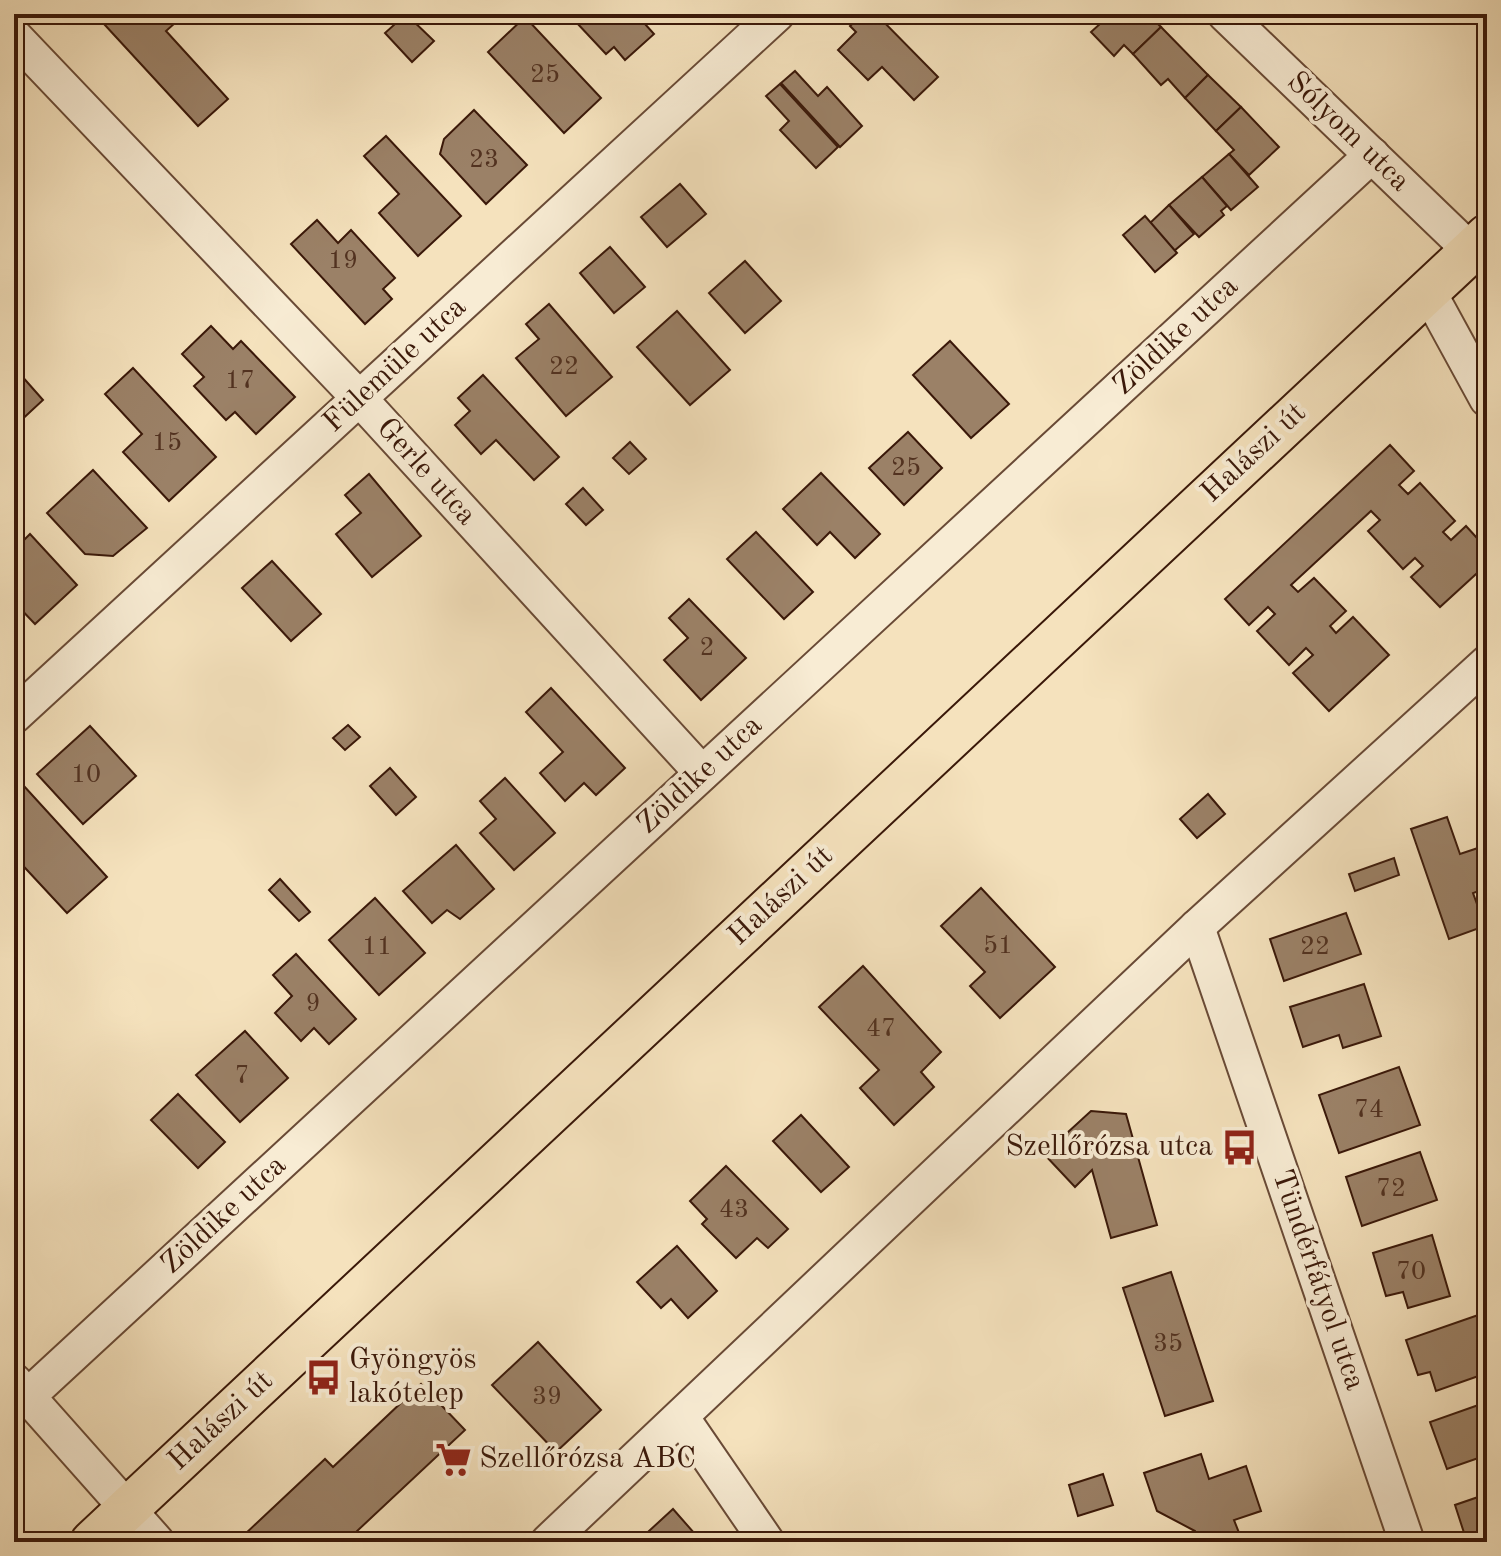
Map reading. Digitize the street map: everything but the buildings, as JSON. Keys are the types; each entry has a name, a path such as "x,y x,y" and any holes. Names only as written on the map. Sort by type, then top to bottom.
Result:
{"main road":[{"name":"Halászi út","path":"92,1542 1479,243"}],"street":[{"path":"14,27 29,14"},
{"name":"Fülemüle utca","path":"14,716 777,14"},
{"name":"Sólyom utca","path":"1225,14 1372,155 1479,243"},
{"name":"Gerle utca","path":"14,36 359,398 702,773"},
{"name":"Zöldike utca","path":"19,1393 702,773 1372,155"},
{"path":"1428,291 1487,399"},
{"path":"548,1542 1197,927 1487,663"},
{"name":"Tündérfátyol utca","path":"1197,927 1407,1542"},
{"path":"19,1393 157,1542"},
{"path":"682,1418 767,1542"}],"place":[{"name":"Szellőrózsa utca","path":"1239,1147"},
{"name":"Gyöngyös lakótelep","path":"323,1377"},
{"name":"Szellőrózsa ABC","path":"453,1459"}]}
